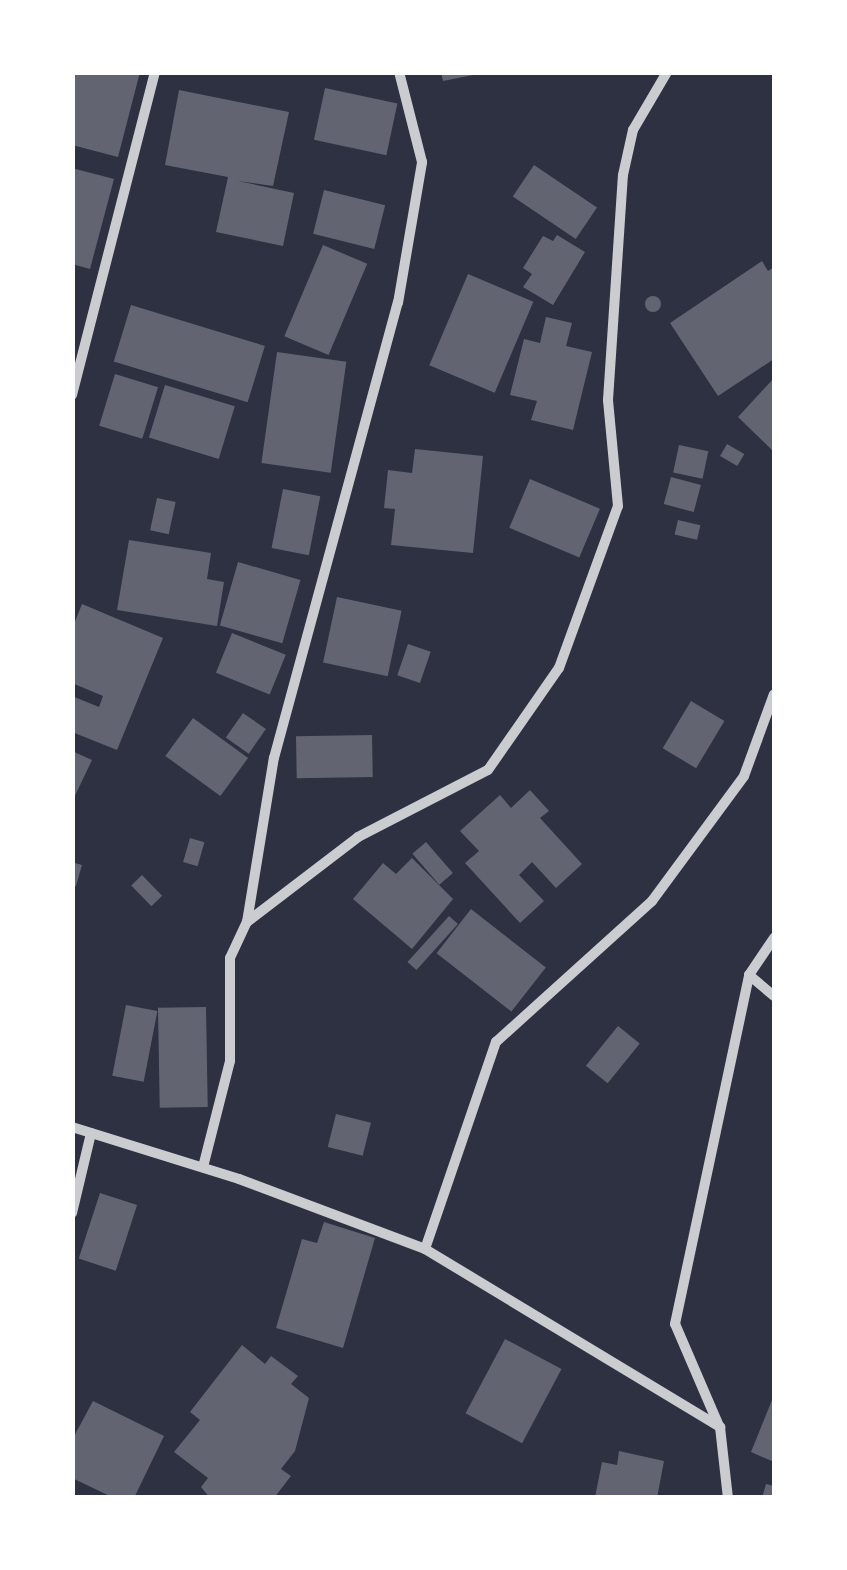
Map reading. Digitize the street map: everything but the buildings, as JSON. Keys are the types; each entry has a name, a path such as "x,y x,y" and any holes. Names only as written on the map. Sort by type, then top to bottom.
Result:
{"street":[{"path":"72,395 155,72"},
{"path":"202,1167 230,1062 230,958 247,922 274,758 398,304 422,162 399,72"},
{"path":"247,922 358,838 488,770 559,668 618,506 608,400 623,174 634,130 667,72"},
{"path":"425,1249 496,1042 652,901 744,776 774,694"},
{"path":"728,1498 720,1427 675,1324 750,976 774,938"},
{"path":"750,976 774,996"},
{"path":"72,1128 202,1167 425,1249 720,1427"},
{"path":"72,1213 91,1133"}]}
